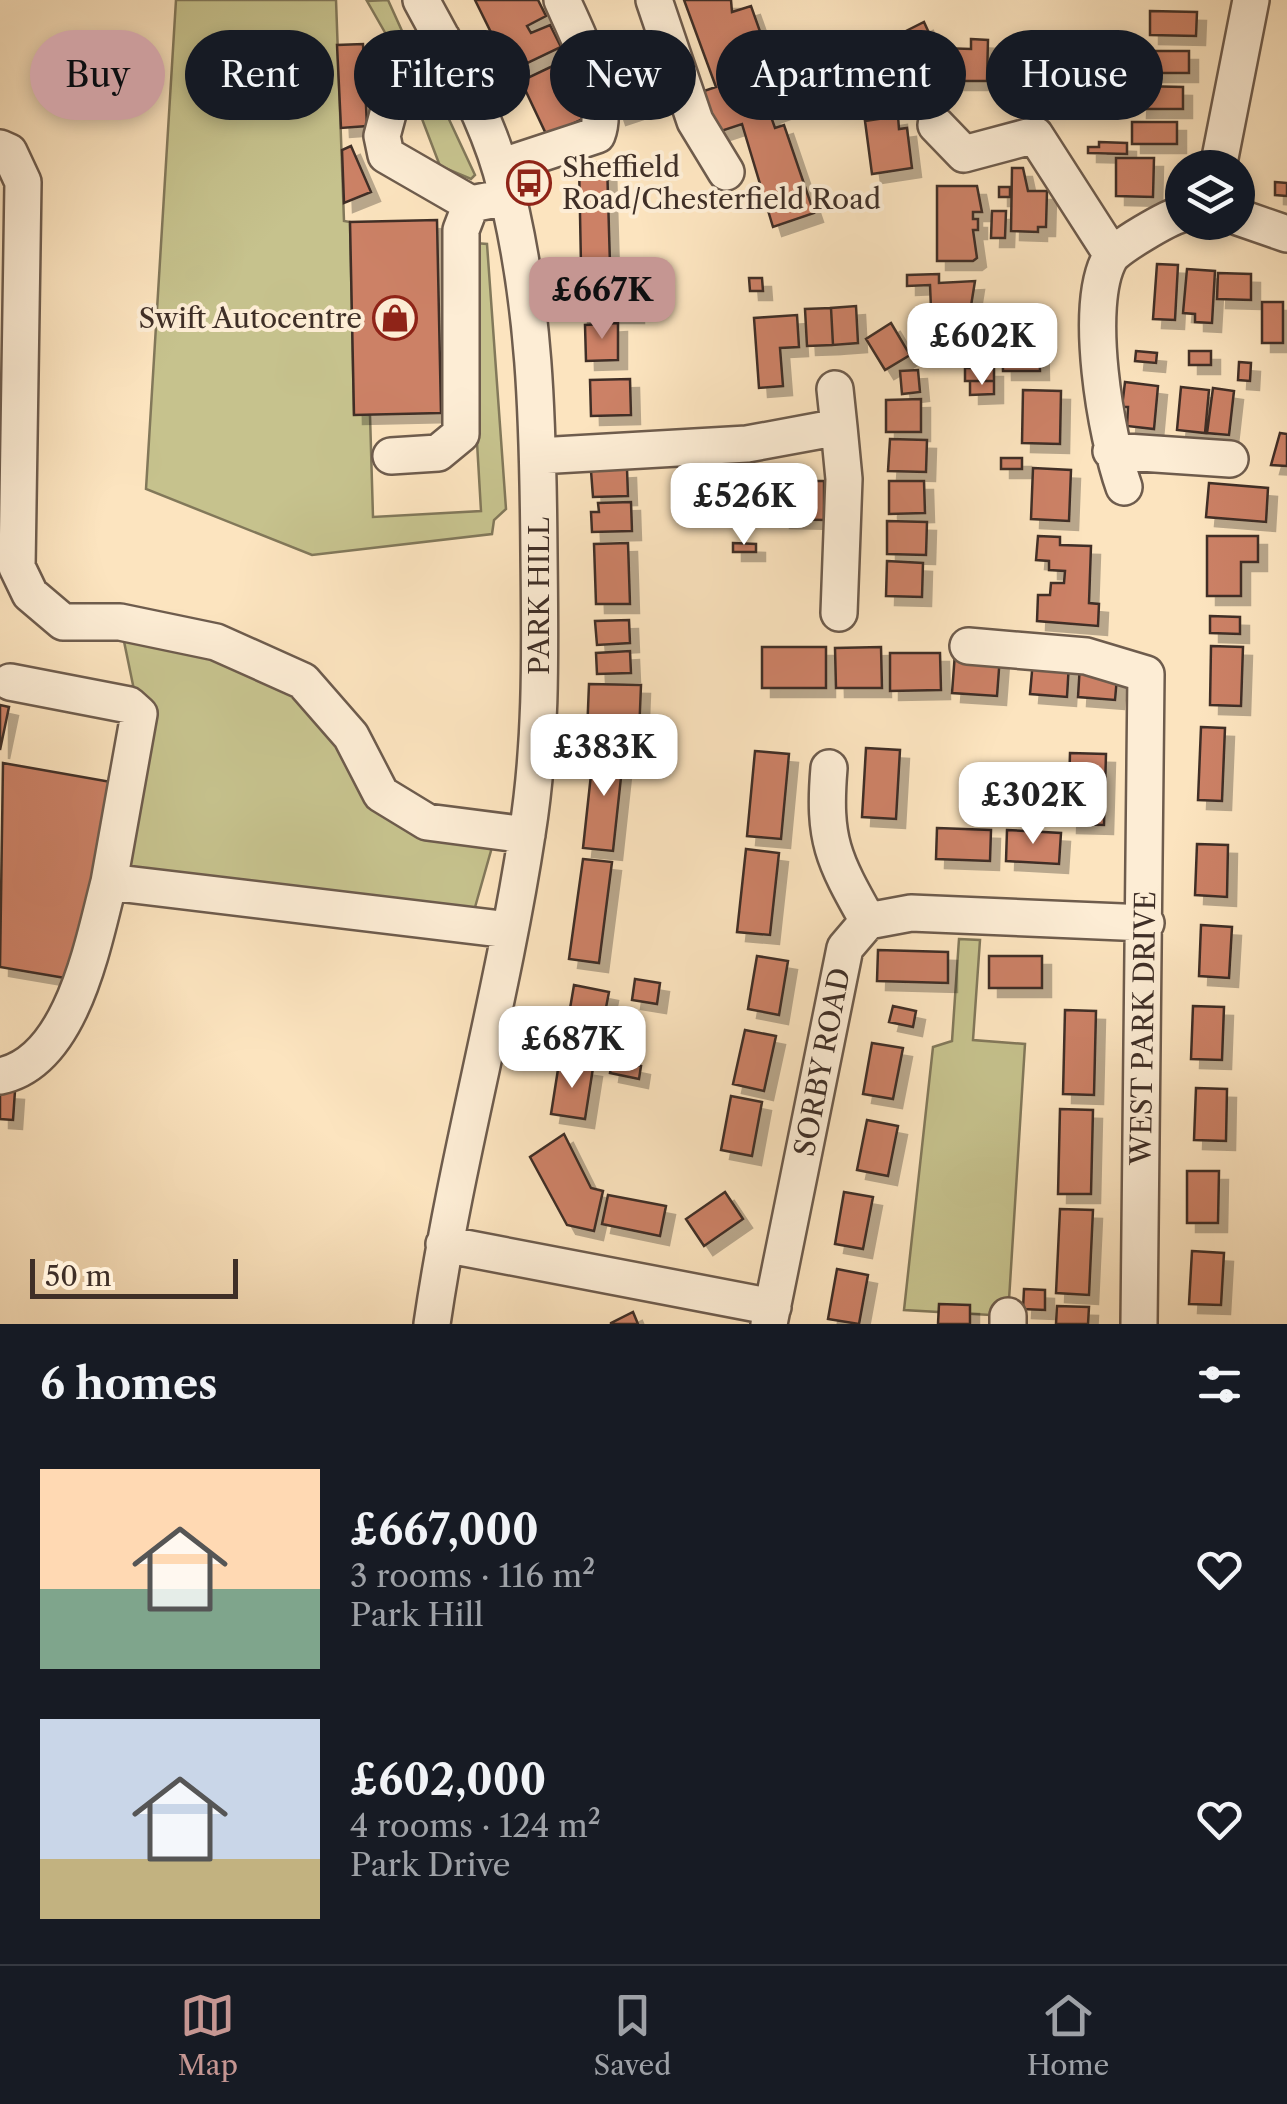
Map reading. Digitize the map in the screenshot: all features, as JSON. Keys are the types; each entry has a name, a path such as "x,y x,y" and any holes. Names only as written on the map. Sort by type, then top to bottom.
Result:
{"street":[{"name":"PARK HILL","path":"421,0 438,30"},
{"path":"391,456 438,453 461,434 464,381 458,286 461,230 471,204 504,182 597,135 601,124 591,66 562,0"},
{"path":"654,0 695,121 726,172"},
{"path":"1222,150 1251,0"},
{"path":"386,120 382,136 386,155 471,204"},
{"name":"PARK HILL","path":"432,1324 444,1244 527,836 538,724 538,456 529,317 522,256 504,182 477,120"},
{"path":"936,124 964,154 1035,135 1112,255"},
{"path":"0,148 9,152 23,182 18,567 30,594 64,622 120,622 216,642 303,681 351,736 381,794 428,822 527,836"},
{"path":"1124,487 1110,451 1098,292 1112,255 1165,224"},
{"path":"1255,224 1287,234"},
{"path":"835,390 844,480 840,613"},
{"path":"538,456 747,444 838,428"},
{"path":"1110,451 1230,459"},
{"name":"WEST PARK DRIVE","path":"968,646 1086,656 1146,674 1139,1324"},
{"path":"0,1076 20,1072 45,1050 84,980 109,882 139,714 129,704 10,682"},
{"path":"829,768 824,820 832,849 868,921 912,913 1146,923"},
{"path":"109,882 508,930"},
{"name":"SORBY ROAD","path":"771,1316 845,948 868,921"},
{"path":"444,1244 771,1316"}],"shaded area":[{"path":"176,0 336,0 344,221 350,222 354,414 370,415 373,517 481,511 466,253 475,243 487,244 506,509 494,520 492,534 312,555 146,489"},
{"path":"388,0 402,30 384,30 367,1"},
{"path":"422,120 449,120 475,175 471,179 440,166"},
{"path":"120,622 303,681 381,794 496,833 470,925 109,882 139,714"},
{"path":"959,939 980,940 973,1040 1025,1044 1008,1316 904,1310 933,1047 952,1041"}],"building":[{"path":"475,0 538,0 546,16 527,26 529,30 490,30"},
{"path":"684,0 731,0 732,12 751,6 760,30 716,30 716,87"},
{"path":"1150,11 1197,12 1196,36 1163,35 1163,30 1150,30"},
{"path":"924,22 928,30 908,30"},
{"path":"550,25 550,52 530,62 530,31"},
{"path":"971,39 986,40 986,81 966,81 966,49 971,49"},
{"path":"354,44 354,120 367,120 367,126 341,128 337,45"},
{"path":"1163,51 1189,51 1189,73 1163,73"},
{"path":"550,67 550,120 581,120 547,136 530,100 530,77"},
{"path":"716,87 716,120 772,120 775,128 784,125 814,213 773,227 742,124 709,135 696,94"},
{"path":"1163,87 1183,87 1183,109 1163,109"},
{"path":"898,120 899,129 907,128 912,168 872,174 865,121"},
{"path":"1132,122 1177,122 1177,144 1132,144"},
{"path":"1099,142 1127,143 1127,154 1088,153 1088,147 1099,147"},
{"path":"351,146 371,192 344,203 342,150"},
{"path":"1116,158 1154,158 1153,197 1116,196"},
{"path":"607,162 610,264 581,265 579,163"},
{"path":"1012,168 1023,168 1028,191 1047,191 1046,227 1038,227 1038,232 1011,231"},
{"path":"1275,182 1287,183 1287,196 1275,195"},
{"path":"937,186 977,186 982,212 973,212 978,230 973,230 977,258 973,261 937,261"},
{"path":"999,187 1010,187 1010,197 999,197"},
{"path":"992,211 1006,211 1005,238 991,238"},
{"name":"Swift Autocentre","path":"437,220 441,413 354,415 350,222"},
{"path":"1157,264 1178,265 1175,320 1153,319"},
{"path":"1187,269 1215,271 1212,323 1195,322 1195,314 1183,313"},
{"path":"1218,273 1251,274 1251,300 1217,299"},
{"path":"939,274 939,283 975,281 971,306 931,308 930,285 907,286 907,275"},
{"path":"579,277 634,277 635,314 579,314"},
{"path":"749,278 762,278 763,291 750,291"},
{"path":"1262,302 1283,302 1283,343 1262,343"},
{"path":"856,306 858,343 833,345 831,308"},
{"path":"831,308 833,345 807,346 805,309"},
{"path":"992,310 992,324 970,324 970,311"},
{"path":"797,315 799,347 780,348 783,386 759,388 754,318"},
{"path":"1002,318 1039,318 1040,371 1003,371"},
{"path":"618,323 618,360 586,361 585,325"},
{"path":"891,323 910,355 885,370 866,339"},
{"path":"1136,351 1157,353 1156,363 1135,361"},
{"path":"1189,351 1211,351 1211,365 1189,365"},
{"path":"1239,362 1251,363 1250,381 1238,380"},
{"path":"965,368 994,368 994,381 965,381"},
{"path":"918,370 920,392 902,394 900,371"},
{"path":"630,379 631,415 591,416 590,380"},
{"path":"970,381 994,381 994,394 970,395"},
{"path":"1125,382 1158,386 1154,429 1127,426 1128,407 1122,407"},
{"path":"1181,387 1209,390 1205,433 1177,430"},
{"path":"1213,388 1234,391 1229,435 1207,433"},
{"path":"1023,390 1061,391 1060,444 1022,443"},
{"path":"921,399 921,432 886,432 886,400"},
{"path":"1280,433 1287,434 1287,466 1271,465"},
{"path":"890,439 927,440 926,472 888,471"},
{"path":"1001,458 1022,458 1022,469 1001,469"},
{"path":"1033,468 1071,470 1069,521 1031,519"},
{"path":"627,469 628,496 593,497 591,471"},
{"path":"781,481 824,481 824,520 781,519"},
{"path":"889,481 924,481 925,513 889,514"},
{"path":"1209,483 1268,488 1266,522 1206,517"},
{"path":"631,502 632,531 592,532 591,512 599,512 598,503"},
{"path":"887,521 927,522 926,555 887,554"},
{"path":"1038,536 1060,537 1060,545 1091,546 1089,603 1099,604 1098,626 1037,621 1038,595 1050,595 1051,583 1064,583 1065,571 1049,570 1049,561 1036,560"},
{"path":"1207,536 1258,536 1258,562 1241,562 1241,596 1207,596"},
{"path":"628,543 630,604 596,604 594,544"},
{"path":"733,543 756,544 756,552 733,552"},
{"path":"887,561 923,563 922,597 886,596"},
{"path":"1210,616 1240,617 1240,634 1210,633"},
{"path":"629,620 630,643 597,645 595,621"},
{"path":"1211,646 1243,647 1241,706 1210,705"},
{"path":"762,647 826,647 826,688 762,688"},
{"path":"881,647 882,688 836,688 835,648"},
{"path":"630,651 631,673 597,674 596,653"},
{"path":"890,653 940,653 941,690 890,691"},
{"path":"955,653 1000,656 997,696 952,693"},
{"path":"1033,660 1069,663 1067,697 1030,694"},
{"path":"1080,664 1118,666 1115,700 1078,697"},
{"path":"589,684 641,685 639,735 587,734"},
{"path":"0,705 9,707 0,750"},
{"path":"1201,727 1225,728 1222,801 1198,800"},
{"path":"594,747 624,750 613,851 583,848"},
{"path":"866,748 900,750 896,819 862,817"},
{"path":"755,751 789,754 781,839 747,836"},
{"path":"1070,753 1106,754 1104,825 1068,824"},
{"path":"3,763 111,782 77,980 0,967"},
{"path":"937,828 991,830 990,861 936,859"},
{"path":"1007,830 1061,833 1059,864 1006,861"},
{"path":"1197,844 1228,845 1227,897 1195,895"},
{"path":"746,849 779,853 770,935 737,932"},
{"path":"583,859 612,862 599,963 569,959"},
{"path":"1201,925 1232,927 1229,978 1199,976"},
{"path":"878,950 948,952 948,983 877,981"},
{"path":"757,956 788,961 779,1015 748,1009"},
{"path":"989,956 1042,956 1042,988 989,988"},
{"path":"635,979 660,983 657,1004 632,1000"},
{"path":"574,985 609,992 599,1044 565,1038"},
{"path":"893,1006 916,1011 913,1027 889,1022"},
{"path":"1193,1006 1224,1007 1222,1060 1191,1059"},
{"path":"1065,1010 1096,1011 1094,1095 1063,1094"},
{"path":"745,1030 776,1036 764,1091 733,1084"},
{"path":"872,1043 903,1048 893,1099 863,1094"},
{"path":"610,1045 631,1049 629,1060 608,1056"},
{"path":"612,1060 641,1066 639,1079 610,1073"},
{"path":"559,1063 593,1068 585,1119 551,1114"},
{"path":"1196,1088 1227,1089 1226,1141 1194,1140"},
{"path":"0,1090 15,1091 13,1120 0,1119"},
{"path":"731,1096 762,1102 752,1156 721,1150"},
{"path":"1060,1109 1093,1110 1091,1194 1058,1194"},
{"path":"867,1120 898,1126 888,1176 857,1170"},
{"path":"564,1134 591,1188 603,1191 594,1231 567,1225 530,1157"},
{"path":"1187,1171 1219,1171 1218,1223 1187,1223"},
{"path":"725,1192 743,1219 704,1246 686,1219"},
{"path":"844,1192 873,1197 863,1249 835,1244"},
{"path":"608,1195 666,1206 660,1236 602,1224"},
{"path":"1060,1209 1093,1210 1089,1295 1056,1293"},
{"path":"1192,1251 1224,1253 1221,1305 1189,1304"},
{"path":"837,1269 868,1275 859,1324 828,1319"},
{"path":"1024,1289 1045,1290 1045,1310 1023,1309"},
{"path":"939,1304 970,1305 970,1324 938,1324"},
{"path":"1057,1306 1089,1307 1088,1324 1056,1324"},
{"path":"633,1312 638,1324 611,1324 611,1323"}],"place":[{"name":"Sheffield Road/Chesterfield Road","path":"529,183"},
{"name":"Swift Autocentre","path":"395,318"}]}
